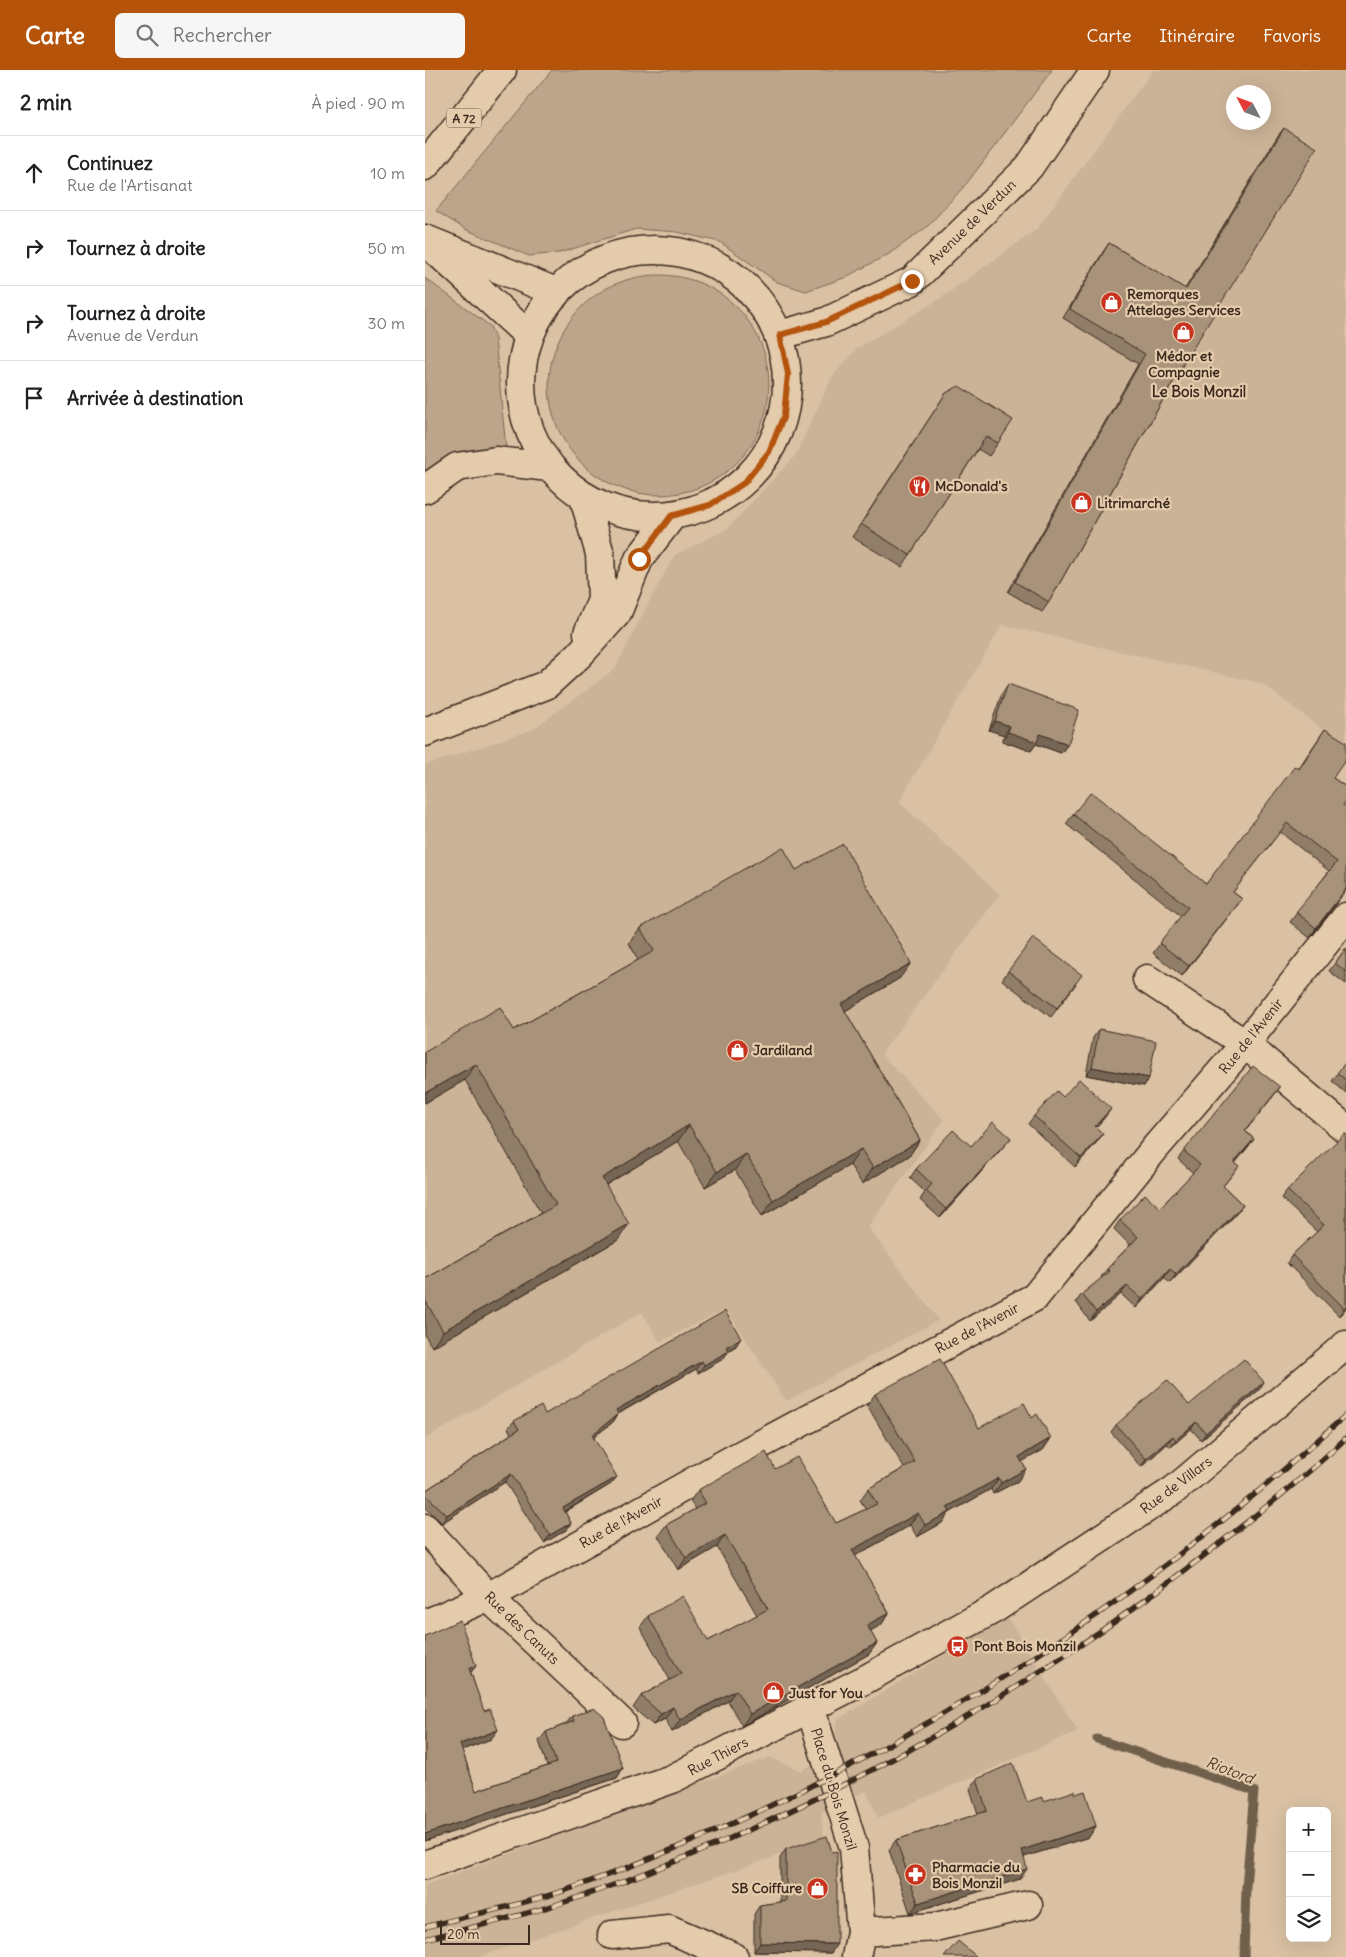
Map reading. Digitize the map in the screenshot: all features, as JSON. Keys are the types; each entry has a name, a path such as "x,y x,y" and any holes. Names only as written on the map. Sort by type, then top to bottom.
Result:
{"main road":[{"name":"A 72","path":"425,166 502,70"},
{"name":"Avenue de Verdun","path":"780,335 826,322 912,281 1029,167 1095,70"},
{"path":"425,240 556,292"},
{"path":"425,240 528,335"},
{"path":"635,250 680,251 722,267 757,296 780,335 788,374 784,415 769,452 744,483 710,505 671,516 634,516 612,511 584,498 565,484 549,467 527,426 520,381 528,335 540,312 556,292 592,264 635,250"},
{"path":"425,490 457,467 496,461 549,467"},
{"path":"579,655 602,600 600,554 584,498"},
{"path":"425,732 546,686 579,655 617,613 639,559 671,516"},
{"name":"Rue de l'Avenir","path":"425,1624 488,1597 726,1463 1035,1297 1156,1146 1245,1044 1346,916"},
{"path":"1147,978 1245,1044 1346,1129"},
{"name":"Rue de Villars","path":"994,1609 1174,1490 1346,1344"},
{"name":"Rue des Canuts","path":"425,1528 488,1597 622,1723"},
{"name":"Rue Thiers","path":"425,1865 673,1779 994,1609"},
{"name":"Place du Bois Monzil","path":"810,1707 854,1848 859,1944 1028,1904"},
{"path":"612,1935 669,1929 734,1957"}],"shaded area":[{"path":"552,70 1052,70 967,183 927,227 889,254 844,278 806,291 777,282 720,242 677,232 636,229 559,253 529,256 465,229 436,211"},
{"path":"1153,70 1346,70 1346,747 1261,683 1002,625 899,802 1000,894 881,1054 944,1120 868,1227 939,1320 786,1401 726,1309 660,1342 642,1312 425,1439 425,765 532,730 615,669 675,555 727,529 795,456 832,377 856,349 938,300 1036,230"},
{"path":"659,275 680,277 711,288 737,307 756,333 767,364 769,385 767,406 756,437 737,463 711,482 680,493 659,495 638,493 607,482 581,463 562,437 551,406 549,385 551,364 562,333 581,307 607,288 638,277"},
{"path":"425,278 490,326 495,339 506,448 486,450 425,474"},
{"path":"1007,1617 1078,1731 878,1818 866,1791 821,1813 824,1840 479,1957 425,1957 425,1885 770,1757 801,1771 832,1753 837,1720"}],"building":[{"path":"1284,128 1317,148 1182,366 1049,602 1015,582 1145,354 1070,309 1109,243 1186,289"},
{"name":"McDonald's","path":"959,386 1013,420 998,443 986,436 910,555 861,524 946,393"},
{"path":"1008,684 1079,710 1068,744 1040,734 1037,742 1008,732 1010,726 995,721"},
{"path":"1325,729 1346,742 1346,759 1333,778 1346,787 1346,801 1343,805 1346,807 1346,889 1316,928 1296,912 1337,862 1287,823 1233,892 1242,899 1189,966 1159,943 1188,907 1073,814 1091,792 1206,884 1295,766 1299,769"},
{"path":"843,844 911,963 841,1004 920,1140 873,1168 861,1149 773,1200 746,1154 717,1172 689,1125 602,1178 629,1224 443,1331 425,1300 425,1279 556,1205 476,1064 425,1093 425,1052 500,1007 514,1030 654,951 640,928 783,847 796,870"},
{"path":"1033,938 1082,975 1057,1008 1008,971"},
{"path":"1346,948 1346,972 1335,963"},
{"path":"1099,1029 1156,1041 1149,1078 1092,1067"},
{"path":"1346,1062 1346,1080 1337,1073"},
{"path":"1253,1066 1280,1087 1245,1131 1254,1139 1234,1162 1239,1166 1223,1186 1243,1205 1176,1274 1170,1269 1142,1299 1127,1286 1096,1312 1082,1294 1110,1271 1107,1269 1138,1237 1120,1220 1145,1194 1160,1208 1200,1165 1184,1151"},
{"path":"1079,1079 1111,1109 1095,1126 1103,1134 1081,1158 1034,1116 1057,1091 1063,1097"},
{"path":"993,1122 1011,1138 946,1209 926,1191 932,1184 916,1169 953,1130 971,1146"},
{"path":"1346,1134 1346,1306 1344,1308 1292,1255 1324,1225 1287,1190"},
{"path":"725,1311 741,1338 726,1347 729,1351 704,1365 702,1361 616,1410 618,1414 592,1435 617,1477 563,1508 571,1523 550,1535 511,1474 447,1515 425,1494 425,1491 519,1429 514,1421 541,1406 545,1414"},
{"path":"940,1359 979,1428 1024,1403 1032,1418 1037,1414 1051,1438 1019,1457 1026,1469 1001,1483 999,1478 947,1507 950,1512 925,1525 918,1513 852,1550 889,1613 867,1625 877,1643 750,1714 736,1690 680,1720 673,1707 661,1714 641,1696 681,1674 648,1616 683,1596 708,1641 768,1609 725,1535 686,1558 666,1525 706,1503 698,1490 766,1452 775,1469 797,1457 836,1523 877,1504 868,1489 915,1462 875,1394"},
{"path":"1244,1359 1264,1382 1206,1433 1196,1422 1176,1440 1173,1436 1146,1459 1116,1425 1167,1380 1189,1405"},
{"path":"460,1620 476,1666 469,1668 484,1711 490,1709 498,1730 460,1744 476,1791 556,1763 546,1732 574,1721 572,1716 594,1708 604,1717 623,1768 425,1834 425,1636"},
{"path":"1013,1763 1027,1802 1042,1797 1044,1801 1075,1791 1076,1794 1085,1791 1096,1826 1022,1850 1027,1869 918,1903 896,1840 987,1811 977,1779"},
{"path":"827,1836 832,1852 837,1851 837,1944 760,1943 760,1905 786,1901 786,1849"},
{"path":"958,1941 977,1957 944,1957"}],"waterway":[{"name":"Riotord","path":"1097,1739 1254,1791 1246,1887 1244,1957"}],"railway":[{"path":"425,1927 557,1893 681,1846 785,1799 886,1747 984,1689 1079,1627 1171,1560 1260,1490 1346,1415"},
{"path":"425,1939 556,1905 660,1867 745,1832 828,1793 909,1750 989,1704 1066,1655 1142,1602 1215,1547 1315,1467 1346,1438"}],"place":[{"name":"Remorques Attelages Services","path":"1111,302"},
{"name":"Médor et Compagnie","path":"1184,333"},
{"name":"McDonald's","path":"919,486"},
{"name":"Litrimarché","path":"1081,503"},
{"name":"Jardiland","path":"737,1050"},
{"name":"Pont Bois Monzil","path":"958,1646"},
{"name":"Just for You","path":"773,1693"},
{"name":"Pharmacie du Bois Monzil","path":"916,1875"},
{"name":"SB Coiffure","path":"818,1888"}],"district":[{"name":"Le Bois Monzil","path":"1199,391"}],"route":[{"path":"639,559 671,516 710,505 744,483 769,452 784,415 788,374 780,335 826,322 912,281"}]}
